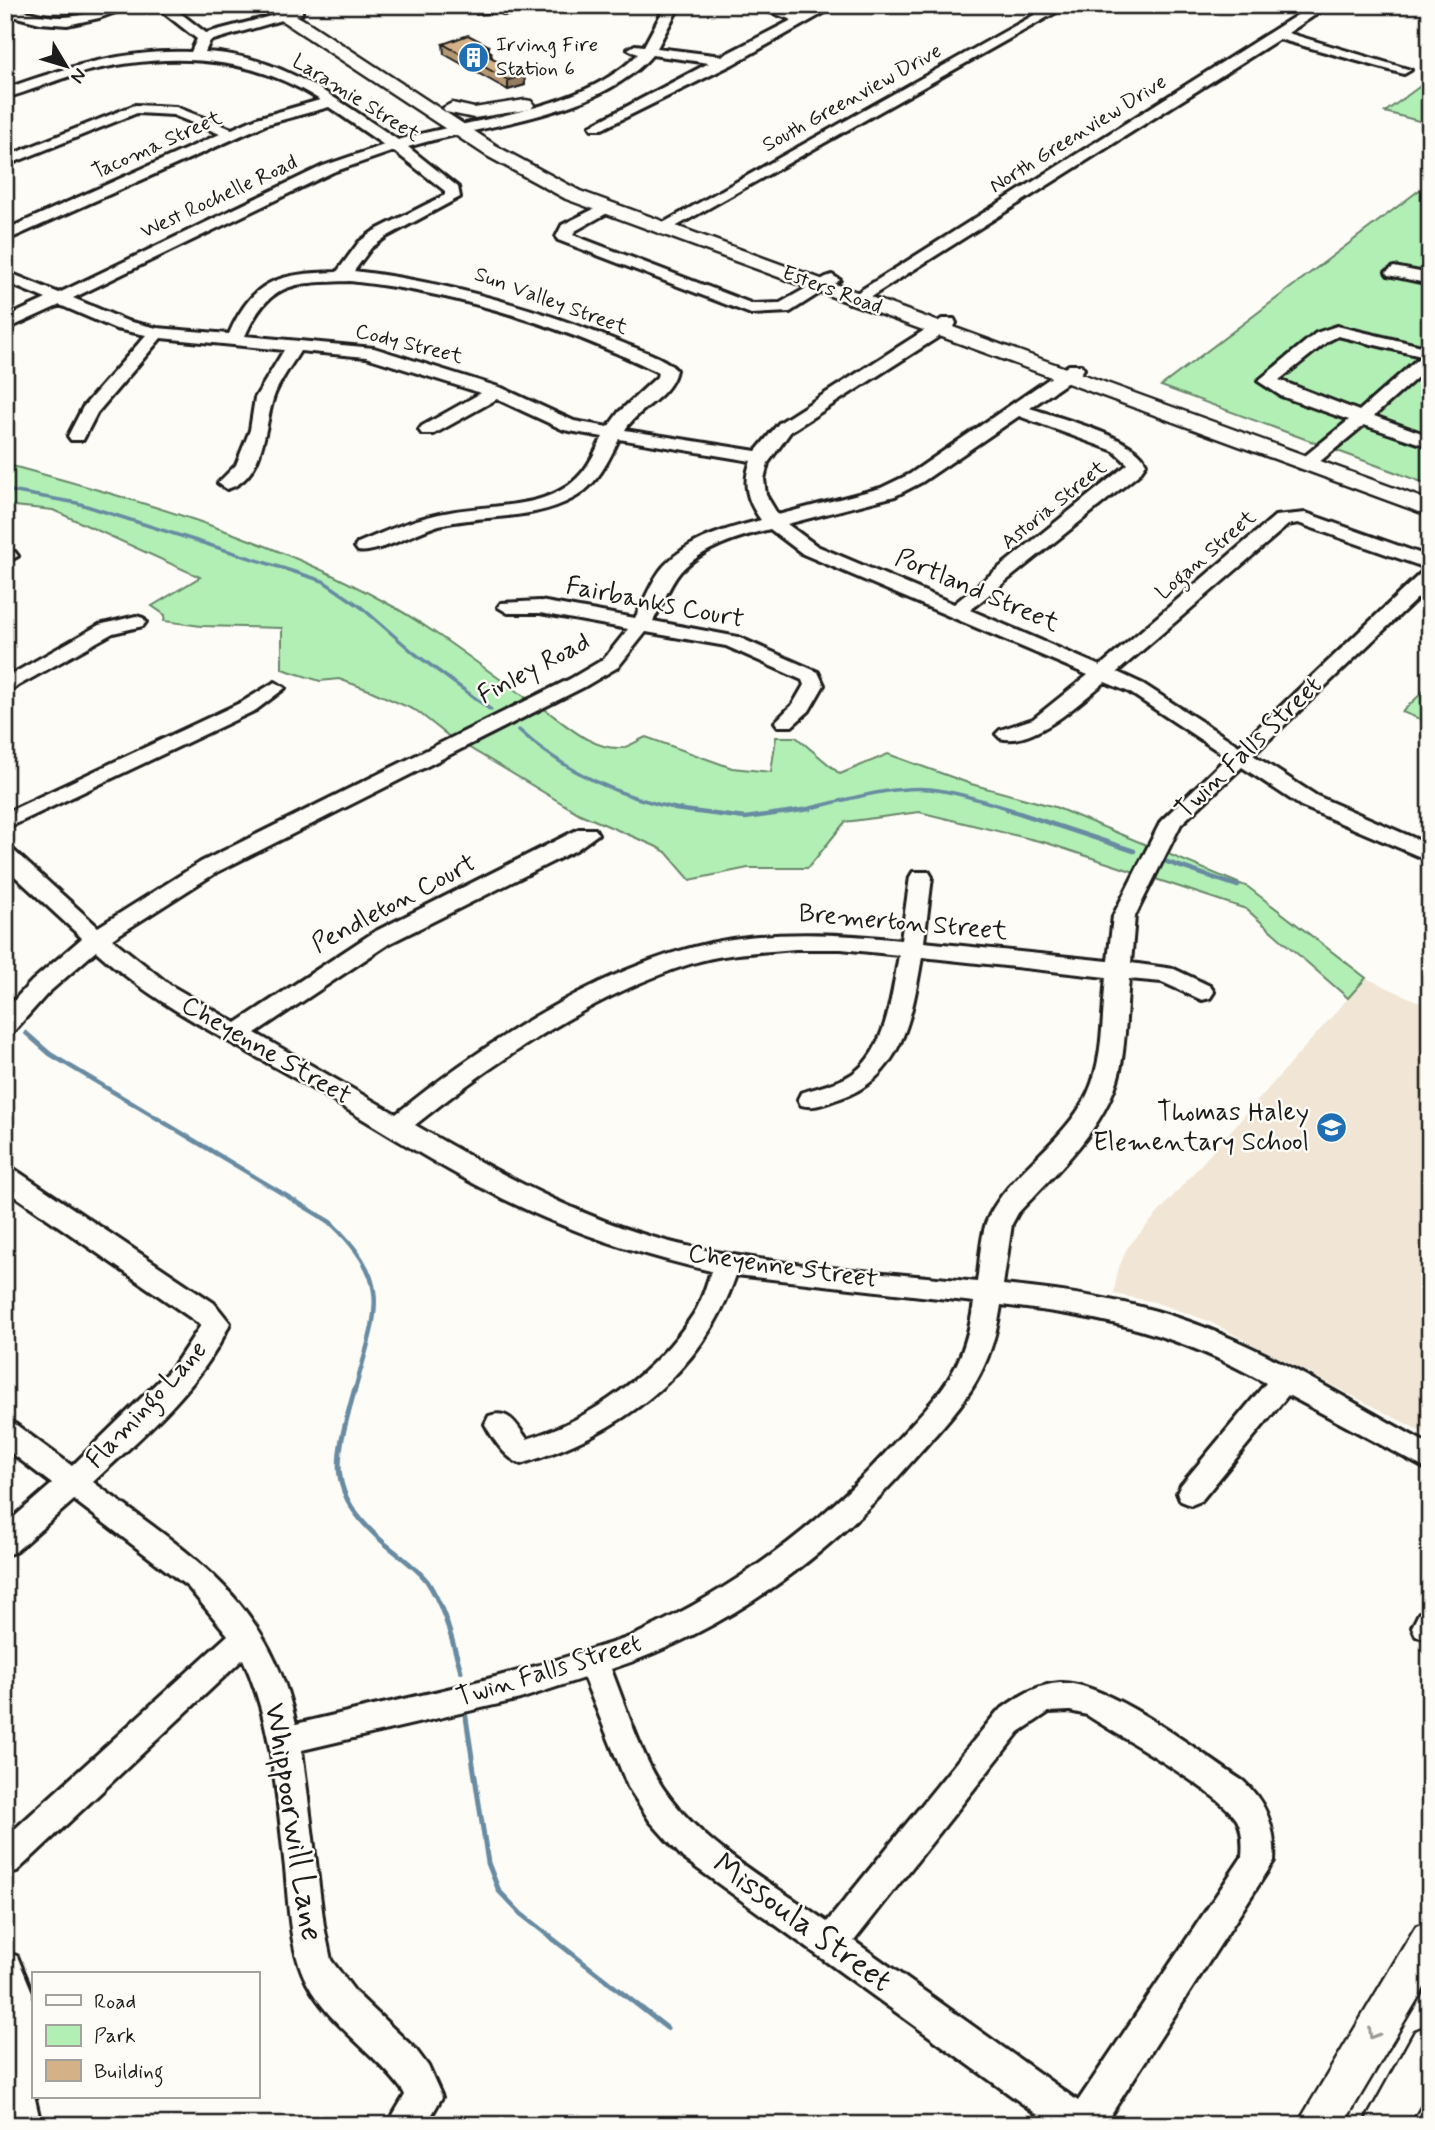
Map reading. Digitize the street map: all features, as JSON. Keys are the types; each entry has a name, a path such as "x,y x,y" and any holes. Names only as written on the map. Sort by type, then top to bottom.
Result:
{"main road":[{"name":"Esters Road","path":"266,5 289,10 554,176 667,225 1311,460 1430,509"},
{"name":"Esters Road","path":"397,80 452,108 540,179 606,208 667,225"},
{"path":"452,108 474,113 525,105"},
{"name":"Esters Road","path":"1311,460 1430,497"},
{"path":"1318,2125 1430,1940"},
{"path":"1384,2125 1430,2046"}],"street":[{"path":"5,9 37,21 55,23 84,19 128,5"},
{"path":"161,5 204,38"},
{"name":"West Rochelle Road","path":"470,125 593,80 642,50 659,5"},
{"name":"West Rochelle Road","path":"5,325 54,299 328,169 396,146 582,94 623,73 673,5"},
{"path":"758,5 804,19"},
{"path":"597,126 728,61 831,5"},
{"name":"South Greenview Drive","path":"667,225 1062,5"},
{"name":"North Greenview Drive","path":"860,295 1323,5"},
{"path":"196,56 204,38 289,10"},
{"path":"1277,34 1404,70"},
{"path":"642,50 728,61"},
{"name":"Laramie Street","path":"5,94 95,64 137,58 196,56 252,64 282,73 396,146 453,190 452,197 380,234 365,245 344,275"},
{"path":"5,79 25,86"},
{"name":"Tacoma Street","path":"5,236 262,121 330,102"},
{"path":"5,162 135,108 152,107 185,112 233,134"},
{"path":"606,208 568,228 564,237 751,309 784,308 827,284"},
{"path":"1394,272 1430,279"},
{"name":"Sun Valley Street","path":"235,340 252,302 263,293 293,279 344,275 435,287 527,312 667,370 663,383 631,410 611,435"},
{"name":"Cody Street","path":"5,276 54,299 122,325 157,333 368,352 496,392 548,418 611,435 760,457"},
{"path":"760,457 786,427 944,326"},
{"path":"1430,355 1337,331 1322,337 1267,381 1287,392 1430,442"},
{"path":"76,436 89,411 157,333"},
{"path":"227,483 244,467 259,430 264,398 295,345"},
{"path":"1311,460 1362,418 1430,355"},
{"name":"Finley Road","path":"12,1017 55,971 97,939 179,885 259,840 577,683 611,663 642,624 662,582 677,563 710,542 888,492 916,478 1071,372"},
{"path":"428,430 496,392"},
{"name":"Astoria Street","path":"957,611 1113,487 1136,464 1135,457 1120,447 1017,410"},
{"path":"365,547 408,528 443,519 555,500 583,484 597,465 611,435"},
{"name":"Portland Street","path":"760,457 753,474 758,504 787,537 810,550 1136,688 1309,801 1430,854"},
{"name":"Logan Street","path":"1007,734 1040,723 1104,673 1282,520 1299,517 1430,564"},
{"name":"Twin Falls Street","path":"286,1740 520,1685 646,1644 738,1595 838,1521 931,1423 960,1388 974,1362 984,1333 999,1224 1009,1206 1072,1139 1100,1094 1108,1069 1124,916 1172,821 1430,575"},
{"name":"Fairbanks Court","path":"508,607 540,607 731,641 811,676 814,685 802,707 785,722"},
{"path":"5,687 106,629 136,622"},
{"path":"5,822 249,706 275,688"},
{"name":"Pendleton Court","path":"236,1035 342,961 431,911 562,850 586,834"},
{"name":"Cheyenne Street","path":"5,855 97,939 162,991 396,1127 553,1211 663,1250 727,1264 988,1293 1103,1309 1155,1321 1226,1348 1430,1459"},
{"path":"810,1099 835,1091 869,1074 895,1031 912,950 921,877"},
{"name":"Bremerton Street","path":"396,1127 479,1063 624,979 688,956 732,947 796,941 841,941 1166,975 1202,992"},
{"name":"Flamingo Lane","path":"5,1176 204,1310 216,1324 210,1340 165,1394 75,1483 5,1543"},
{"path":"499,1424 521,1452 550,1446 584,1427 645,1385 682,1352 704,1321 727,1264"},
{"path":"1191,1493 1285,1379"},
{"name":"Whippoorwill Lane","path":"5,1432 199,1578 225,1602 248,1635 268,1677 286,1740 308,1924 319,1971 354,2016 417,2078 424,2097 405,2125"},
{"path":"5,1860 248,1635"},
{"name":"Missoula Street","path":"593,1663 639,1777 661,1811 695,1847 1083,2125"},
{"path":"831,1944 1008,1722 1030,1704 1055,1695 1072,1695 1096,1704 1176,1754 1244,1802 1257,1821 1260,1839 1258,1861 1083,2125"},
{"path":"5,1968 15,1992 15,2090 23,2125"}],"shaded area":[{"name":"Thomas Haley Elementary School","path":"1366,978 1430,1007 1430,1436 1206,1320 1154,1302 1114,1294 1117,1273 1127,1248"}],"green space":[{"path":"1430,79 1430,124 1385,112"},
{"path":"1430,182 1430,485 1161,386"},
{"path":"5,464 198,521 292,557 402,612 528,699 451,738 417,711 369,690 339,679 320,681 282,669 282,628 201,626 164,621 165,615 152,606 200,577 53,510 5,505"},
{"path":"1430,685 1430,723 1402,712"},
{"path":"543,708 589,740 609,747 623,748 646,737 732,768 771,772 776,737 796,737 840,774 888,754 971,784 1055,807 1248,887 1366,978 1348,998 1246,909 1047,843 919,812 845,822 808,868 748,868 690,880 666,852 580,814 468,747"}],"building":[{"path":"468,35 489,46 484,48 491,52 485,54 524,75 508,80 443,44"}],"waterway":[{"path":"5,490 77,503 323,581 361,607 414,653 491,710"},
{"path":"519,730 556,759 596,782 639,799 684,810"},
{"path":"802,810 865,795 914,789 951,792 1013,810"},
{"path":"675,809 745,818 810,809"},
{"path":"1007,809 1134,851"},
{"path":"1167,862 1238,886"},
{"path":"26,1033 50,1054 330,1222 351,1244 364,1263 372,1282 375,1300 369,1340 355,1390"},
{"path":"355,1388 340,1454 339,1471 343,1488 364,1523 427,1581 443,1613 461,1671"},
{"path":"465,1711 488,1863 499,1891 521,1914 667,2028"}],"place":[{"name":"Irving Fire Station 6","path":"473,57"},
{"name":"Thomas Haley Elementary School","path":"1332,1128"}]}
